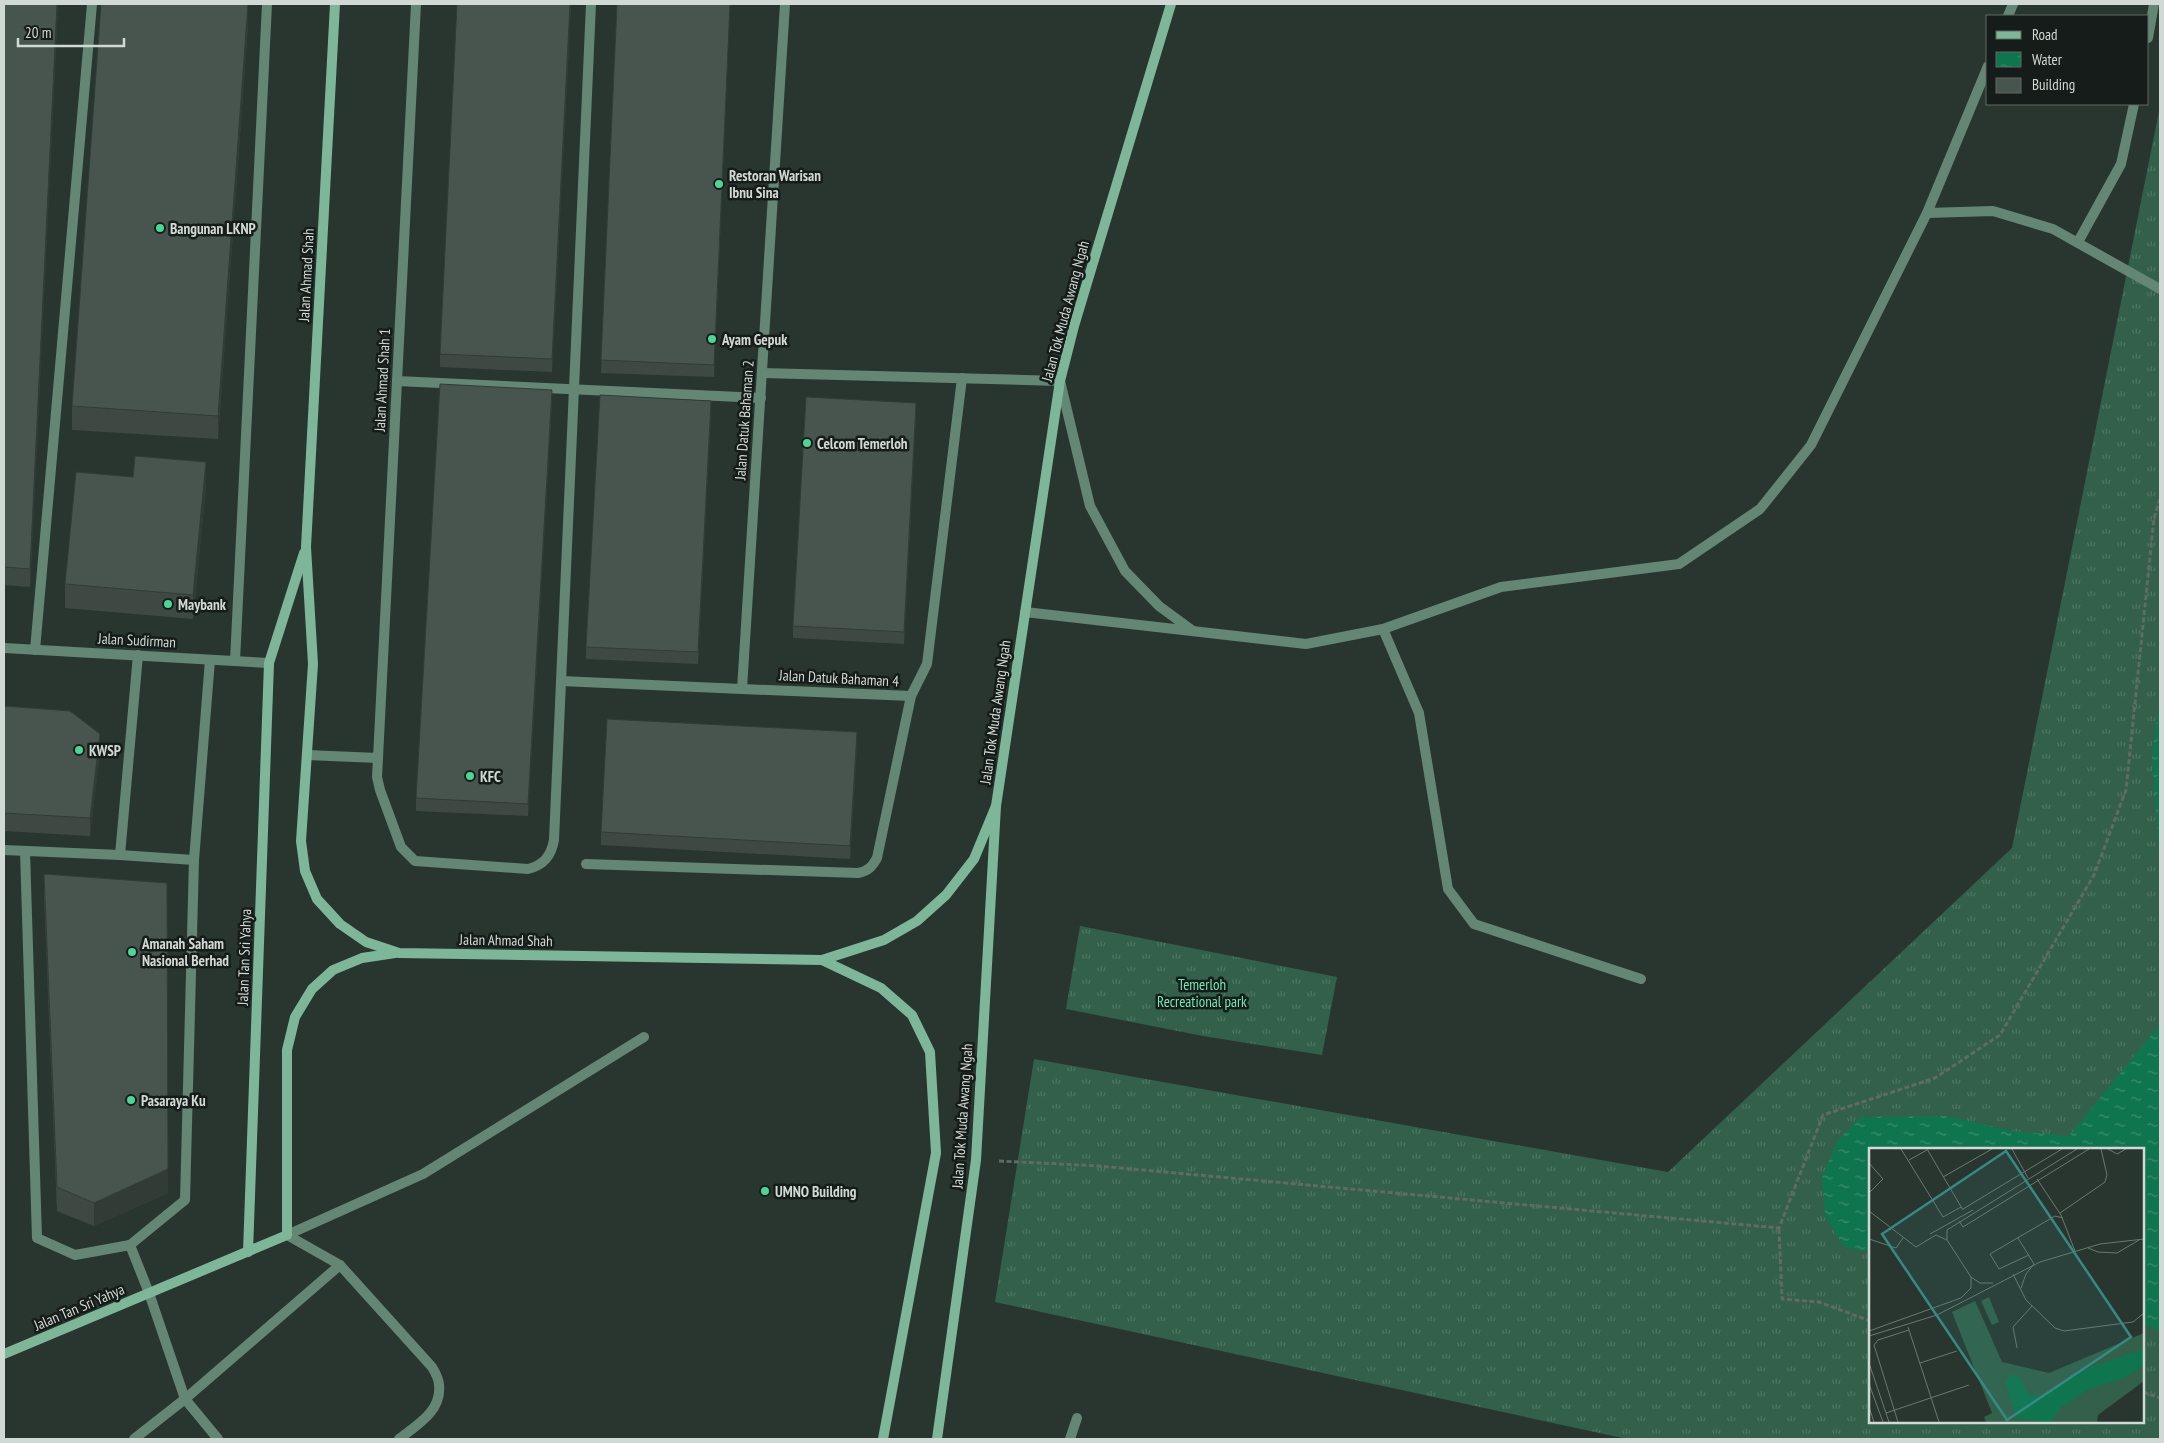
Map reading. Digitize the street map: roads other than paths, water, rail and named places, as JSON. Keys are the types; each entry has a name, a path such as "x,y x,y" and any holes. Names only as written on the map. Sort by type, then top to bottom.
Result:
{"main road":[{"name":"Jalan Ahmad Shah","path":"335,4 306,547 313,664 301,841 305,871 317,900 340,924 366,942 399,952 822,960 884,940 917,921 946,895 974,859 996,806"},
{"name":"Jalan Tok Muda Awang Ngah","path":"937,1439 976,1160 996,806 1060,381 1077,317 1171,4"},
{"name":"Jalan Ahmad Shah","path":"269,663 306,547"},
{"name":"Jalan Tan Sri Yahya","path":"248,1252 269,663"},
{"path":"287,1235 287,1050 295,1017 312,989 333,970 362,958 399,952"},
{"name":"Jalan Tok Muda Awang Ngah","path":"822,960 881,988 894,999 912,1015 930,1052 936,1153 883,1439"},
{"name":"Jalan Tan Sri Yahya","path":"4,1354 287,1235"}],"street":[{"path":"35,650 92,4"},
{"path":"235,662 267,4"},
{"name":"Jalan Ahmad Shah 1","path":"416,4 377,777 401,847 409,857 422,863 528,869 538,866 546,860 552,850 554,840 561,681"},
{"path":"561,681 591,4"},
{"name":"Jalan Datuk Bahaman 2","path":"742,689 786,4"},
{"path":"2149,32 2154,4"},
{"path":"1025,612 1306,644 1383,629 1501,587 1679,564 1760,509 1811,445 1927,212 1986,71"},
{"path":"2078,242 2121,164 2134,105"},
{"path":"1927,212 1993,211 2053,229 2160,289"},
{"path":"762,373 1060,381 1090,506 1125,571 1159,606 1194,632"},
{"name":"Jalan Datuk Bahaman 4","path":"561,681 912,696 927,664 962,378"},
{"path":"397,381 761,398"},
{"path":"1383,629 1419,713 1448,888 1474,924 1641,978"},
{"name":"Jalan Sudirman","path":"4,648 269,663"},
{"path":"120,855 138,655"},
{"path":"25,851 37,1238 75,1256 130,1245 185,1200 194,860 210,660"},
{"path":"586,864 858,873 865,871 872,867 877,858 912,696"},
{"path":"307,756 378,758"},
{"path":"4,850 194,860"},
{"path":"287,1235 422,1174 644,1037"},
{"path":"287,1235 340,1265 432,1367 440,1384 437,1405 423,1420 399,1439"},
{"path":"130,1245 149,1293 185,1399 218,1439"},
{"path":"134,1439 185,1399 340,1265"},
{"path":"1070,1439 1076,1418"}],"water":[{"path":"2160,697 2160,873 2152,755"},
{"path":"2160,1024 2160,1332 2144,1324 2144,1148 1869,1148 1869,1252 1844,1247 1825,1216 1822,1176 1838,1140 1860,1117 1947,1116 2012,1131 2069,1136"}],"place":[{"name":"Restoran Warisan Ibnu Sina","path":"719,184"},
{"name":"Bangunan LKNP","path":"160,228"},
{"name":"Ayam Gepuk","path":"712,339"},
{"name":"Celcom Temerloh","path":"807,443"},
{"name":"Maybank","path":"168,604"},
{"name":"KWSP","path":"79,750"},
{"name":"KFC","path":"470,776"},
{"name":"Amanah Saham Nasional Berhad","path":"132,952"},
{"name":"Pasaraya Ku","path":"131,1100"},
{"name":"UMNO Building","path":"765,1191"}],"park label":[{"name":"Temerloh Recreational park","path":"1202,992"}]}
